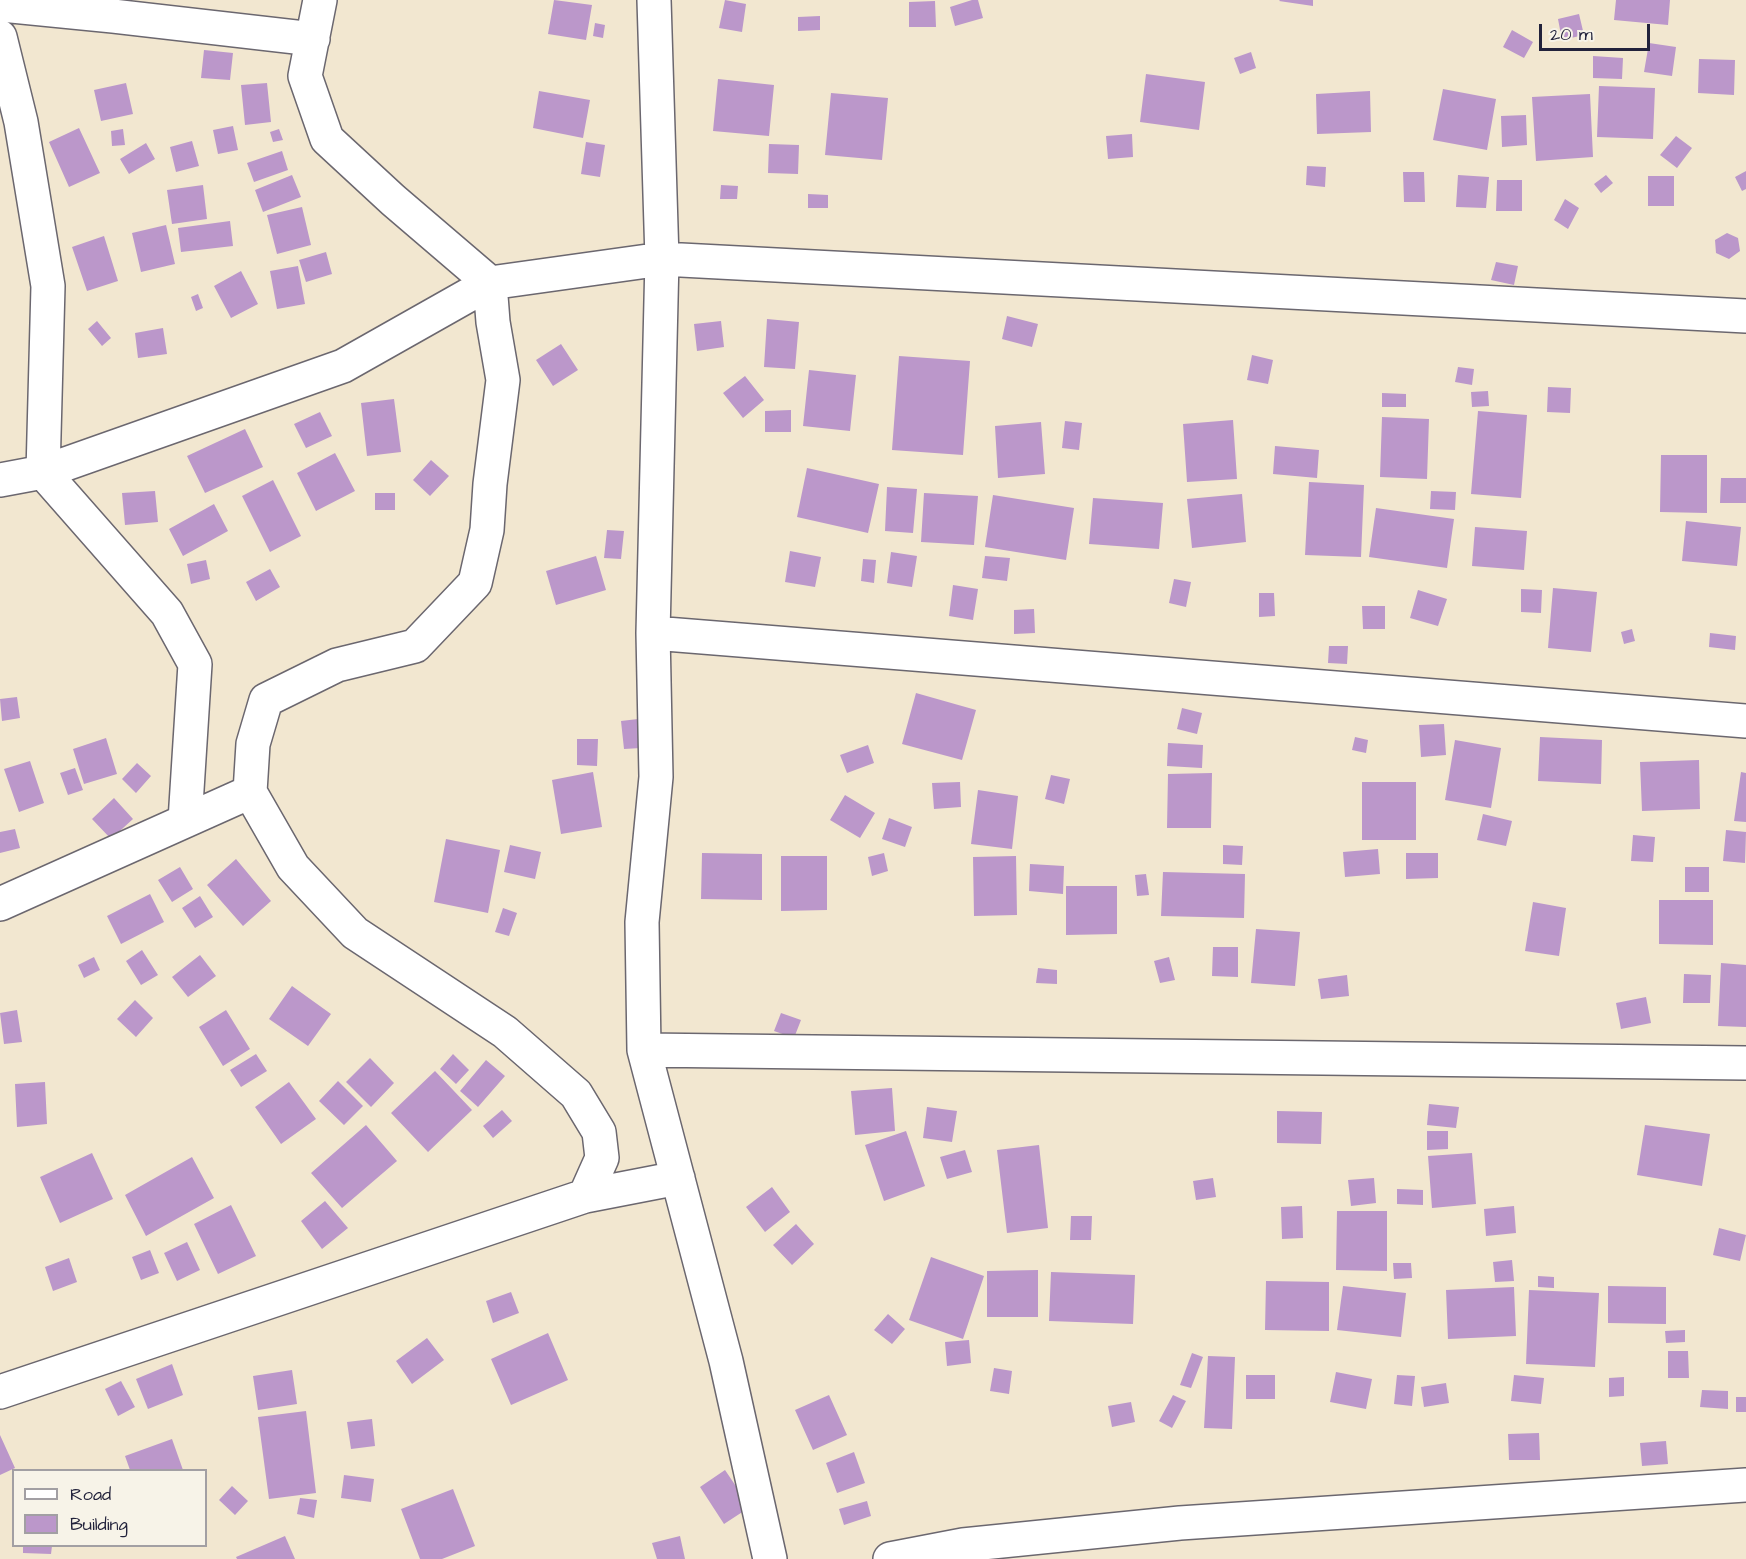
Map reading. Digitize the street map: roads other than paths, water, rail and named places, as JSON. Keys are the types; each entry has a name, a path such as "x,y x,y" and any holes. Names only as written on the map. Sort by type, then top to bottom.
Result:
{"street":[{"path":"320,0 305,76 327,139 393,200 490,283 493,322 503,381 490,484 487,530 476,583 415,646 337,666 266,699 253,744 250,792 292,867 355,933 505,1032 576,1094 599,1132 602,1158 585,1196"},
{"path":"654,0 662,259 653,633 656,777 642,921 644,1050 726,1361 770,1559"},
{"path":"0,5 313,39"},
{"path":"0,37 21,122 48,286 43,472 167,613 195,664 185,821"},
{"path":"0,480 43,472 343,366 490,283 662,259 1746,316"},
{"path":"653,633 1746,721"},
{"path":"0,904 250,792"},
{"path":"644,1050 1746,1063"},
{"path":"0,1392 585,1196 678,1178"},
{"path":"891,1559 963,1545 975,1551 1180,1523 1746,1485"}]}
